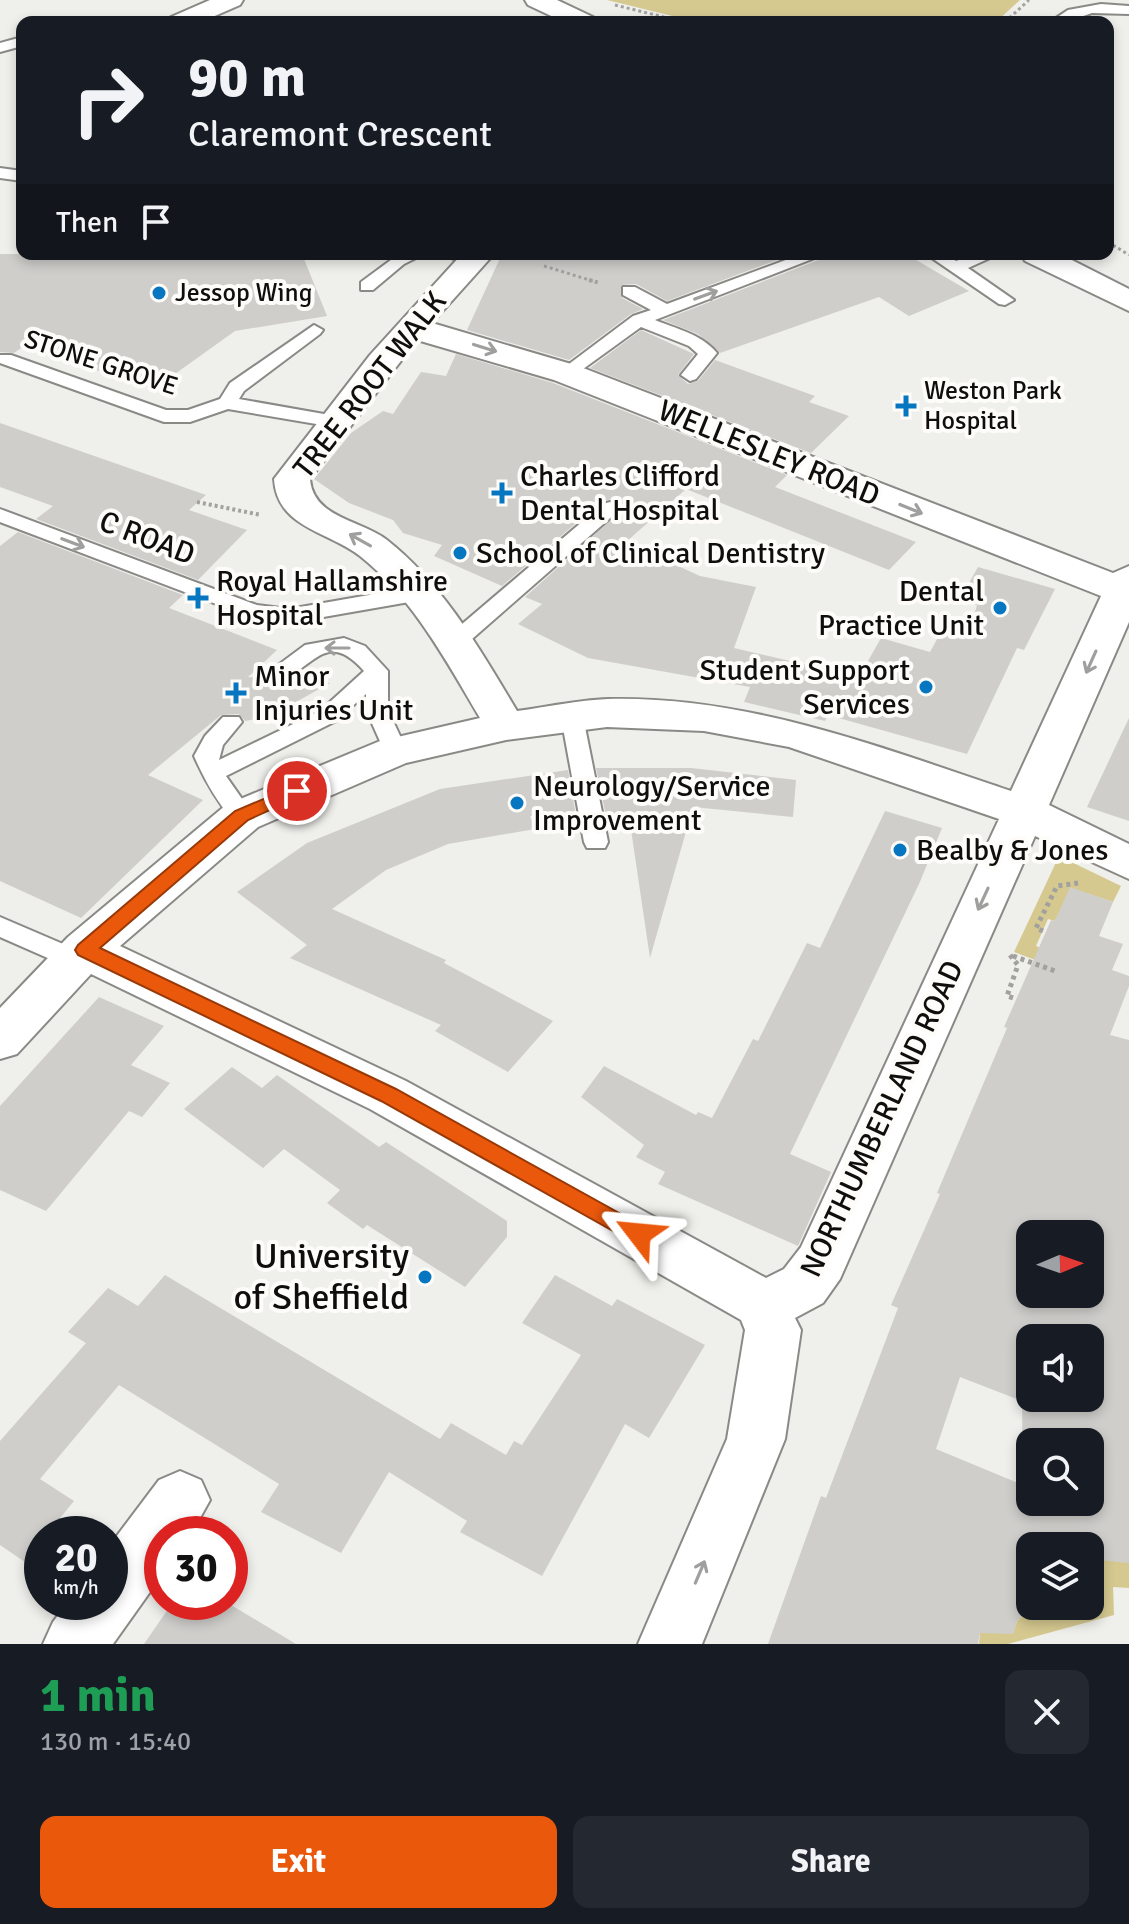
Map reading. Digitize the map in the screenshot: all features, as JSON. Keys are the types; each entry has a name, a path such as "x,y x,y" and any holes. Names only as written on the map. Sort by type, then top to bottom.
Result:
{"street":[{"path":"537,0 571,16"},
{"path":"194,16 219,5"},
{"name":"TREE ROOT WALK","path":"463,260 334,421 292,479 291,489 297,505 368,543 396,568 456,641 506,726"},
{"path":"1048,260 1129,301"},
{"name":"WELLESLEY ROAD","path":"409,329 442,335 566,373 1126,584"},
{"name":"NORTHUMBERLAND ROAD","path":"761,1303 785,1300 806,1286 821,1262 1126,584"},
{"path":"0,1040 80,955 242,816 395,751 506,726 607,713 704,717 795,734 1023,811 1129,863"},
{"path":"80,955 388,1095 761,1303 773,1330 756,1439 670,1644"},
{"path":"128,1571 180,1500"},
{"path":"75,1644 93,1620"}],"lane":[{"path":"1067,16 1076,11 1125,6"},
{"path":"367,286 398,260"},
{"path":"566,373 639,320 801,260"},
{"path":"944,260 1005,300"},
{"path":"955,267 974,260"},
{"path":"629,291 665,310"},
{"path":"639,320 695,342 708,353 690,375"},
{"name":"STONE GROVE","path":"227,403 237,387 314,330"},
{"name":"STONE GROVE","path":"5,359 164,416 190,416 227,403 334,421"},
{"path":"456,641 610,508"},
{"name":"C ROAD","path":"0,515 253,611 289,616 415,594"},
{"path":"277,674 304,652 332,646 353,648 377,671 377,710 395,751"},
{"path":"212,773 328,716 377,671"},
{"path":"572,717 596,842"},
{"path":"231,722 213,741 206,756 212,773 242,816"},
{"path":"0,926 80,955"}],"path":[{"path":"1012,16 1029,0"},
{"path":"612,5 659,16"},
{"path":"544,266 629,291"},
{"path":"197,502 279,519 305,510"},
{"path":"1043,931 1036,928 1057,886 1084,881"},
{"path":"1016,999 1007,996 1018,965 1010,955 1058,972"}],"shaded area":[{"path":"607,0 1020,0 1003,16 672,16"},
{"path":"1059,856 1121,886 1113,902 1071,888 1055,921 1048,919 1036,946 1064,957 1059,969 1014,952"},
{"path":"1104,1548 1129,1563 1129,1588 1113,1587 1114,1615 1104,1618"},
{"path":"1096,1620 1008,1644 979,1644 980,1633 1013,1633 1017,1621"}],"building":[{"name":"Jessop Wing","path":"0,254 16,254 16,260 304,260 327,316 235,331 154,389 24,346 14,353 0,352"},
{"path":"499,260 777,260 667,301 636,284 621,285 622,298 643,309 631,314 569,360 467,330"},
{"path":"818,260 916,260 969,291 909,316 879,297 720,353 698,334 663,320"},
{"path":"641,330 694,354 678,375 688,384 698,381 715,360 815,396 809,402 849,416 811,453 590,368"},
{"path":"456,354 553,383 787,475 775,487 916,542 889,570 686,489 626,542 700,576 756,587 734,648 859,677 881,638 930,652 947,621 971,626 977,605 960,599 978,567 1055,589 1024,650 1017,648 967,754 828,715 825,721 744,702 750,687 588,658 518,624 542,604 525,597 622,510 612,499 601,502 502,586 434,556 442,545 403,533 393,520 349,503 314,479 351,433 383,411 393,414 421,372 446,376"},
{"path":"0,423 206,495 189,510 247,530 198,580 36,519 53,506 0,487"},
{"path":"18,532 183,595 169,608 277,650 248,677 267,678 278,684 288,680 330,683 271,716 245,721 239,714 221,715 148,775 203,800 81,918 0,881 0,546"},
{"path":"1129,718 1129,821 1087,807"},
{"path":"596,768 691,768 796,780 793,817 693,807 650,958 629,816 606,816"},
{"path":"568,770 576,816 530,816 535,829 448,844 386,870 332,909 446,960 444,963 553,1021 508,1072 435,1031 441,1025 290,958 307,945 237,892 307,843 440,789"},
{"path":"885,811 942,828 919,884 790,1154 831,1172 798,1246 658,1184 665,1172 636,1157 644,1145 581,1097 604,1066 696,1115 698,1112 712,1118 753,1039 758,1041 807,943 820,948"},
{"path":"1070,887 1113,902 1099,936 1123,944 1112,970 1129,976 1129,986 1110,1035 1129,1040 1129,1563 1104,1560 1104,1532 1016,1532 1018,1620 1013,1634 980,1633 978,1644 768,1644 821,1496 826,1498 898,1308 891,1305 940,1194 937,1193 1007,1028 1004,1027 1051,920 1055,921","holes":["1016,1324 1104,1324 1104,1412 1022,1412 1022,1428 1104,1428 1104,1516 1016,1516 1016,1482 936,1449 960,1377 1016,1399"]},
{"path":"99,997 164,1026 131,1065 170,1083 142,1117 129,1111 46,1211 0,1190 0,1106"},
{"path":"232,1067 262,1088 277,1075 379,1147 386,1142 507,1221 507,1237 465,1287 367,1225 363,1229 327,1203 340,1190 284,1149 263,1168 184,1109"},
{"path":"165,1275 440,1439 451,1423 506,1455 514,1441 522,1445 581,1355 522,1323 555,1275 612,1306 617,1299 705,1345 649,1438 625,1424 542,1576 460,1532 467,1521 389,1472 341,1553 261,1512 279,1484 119,1385 40,1479 74,1501 62,1516 24,1516 24,1561 0,1545 0,1441 86,1343 68,1332 108,1288 138,1306"},
{"path":"248,1615 296,1644 144,1644 161,1620 248,1620"}],"place":[{"name":"Jessop Wing","path":"159,293"},
{"name":"Weston Park Hospital","path":"906,406"},
{"name":"Charles Clifford Dental Hospital","path":"502,493"},
{"name":"School of Clinical Dentistry","path":"460,553"},
{"name":"Royal Hallamshire Hospital","path":"198,598"},
{"name":"Dental Practice Unit","path":"1000,608"},
{"name":"Student Support Services","path":"926,687"},
{"name":"Minor Injuries Unit","path":"236,693"},
{"name":"Neurology/Service Improvement","path":"517,803"},
{"name":"Bealby & Jones","path":"900,850"},
{"name":"University of Sheffield","path":"425,1277"}],"route":[{"path":"297,791 242,816 190,856 85,950 388,1095 639,1234"}]}
